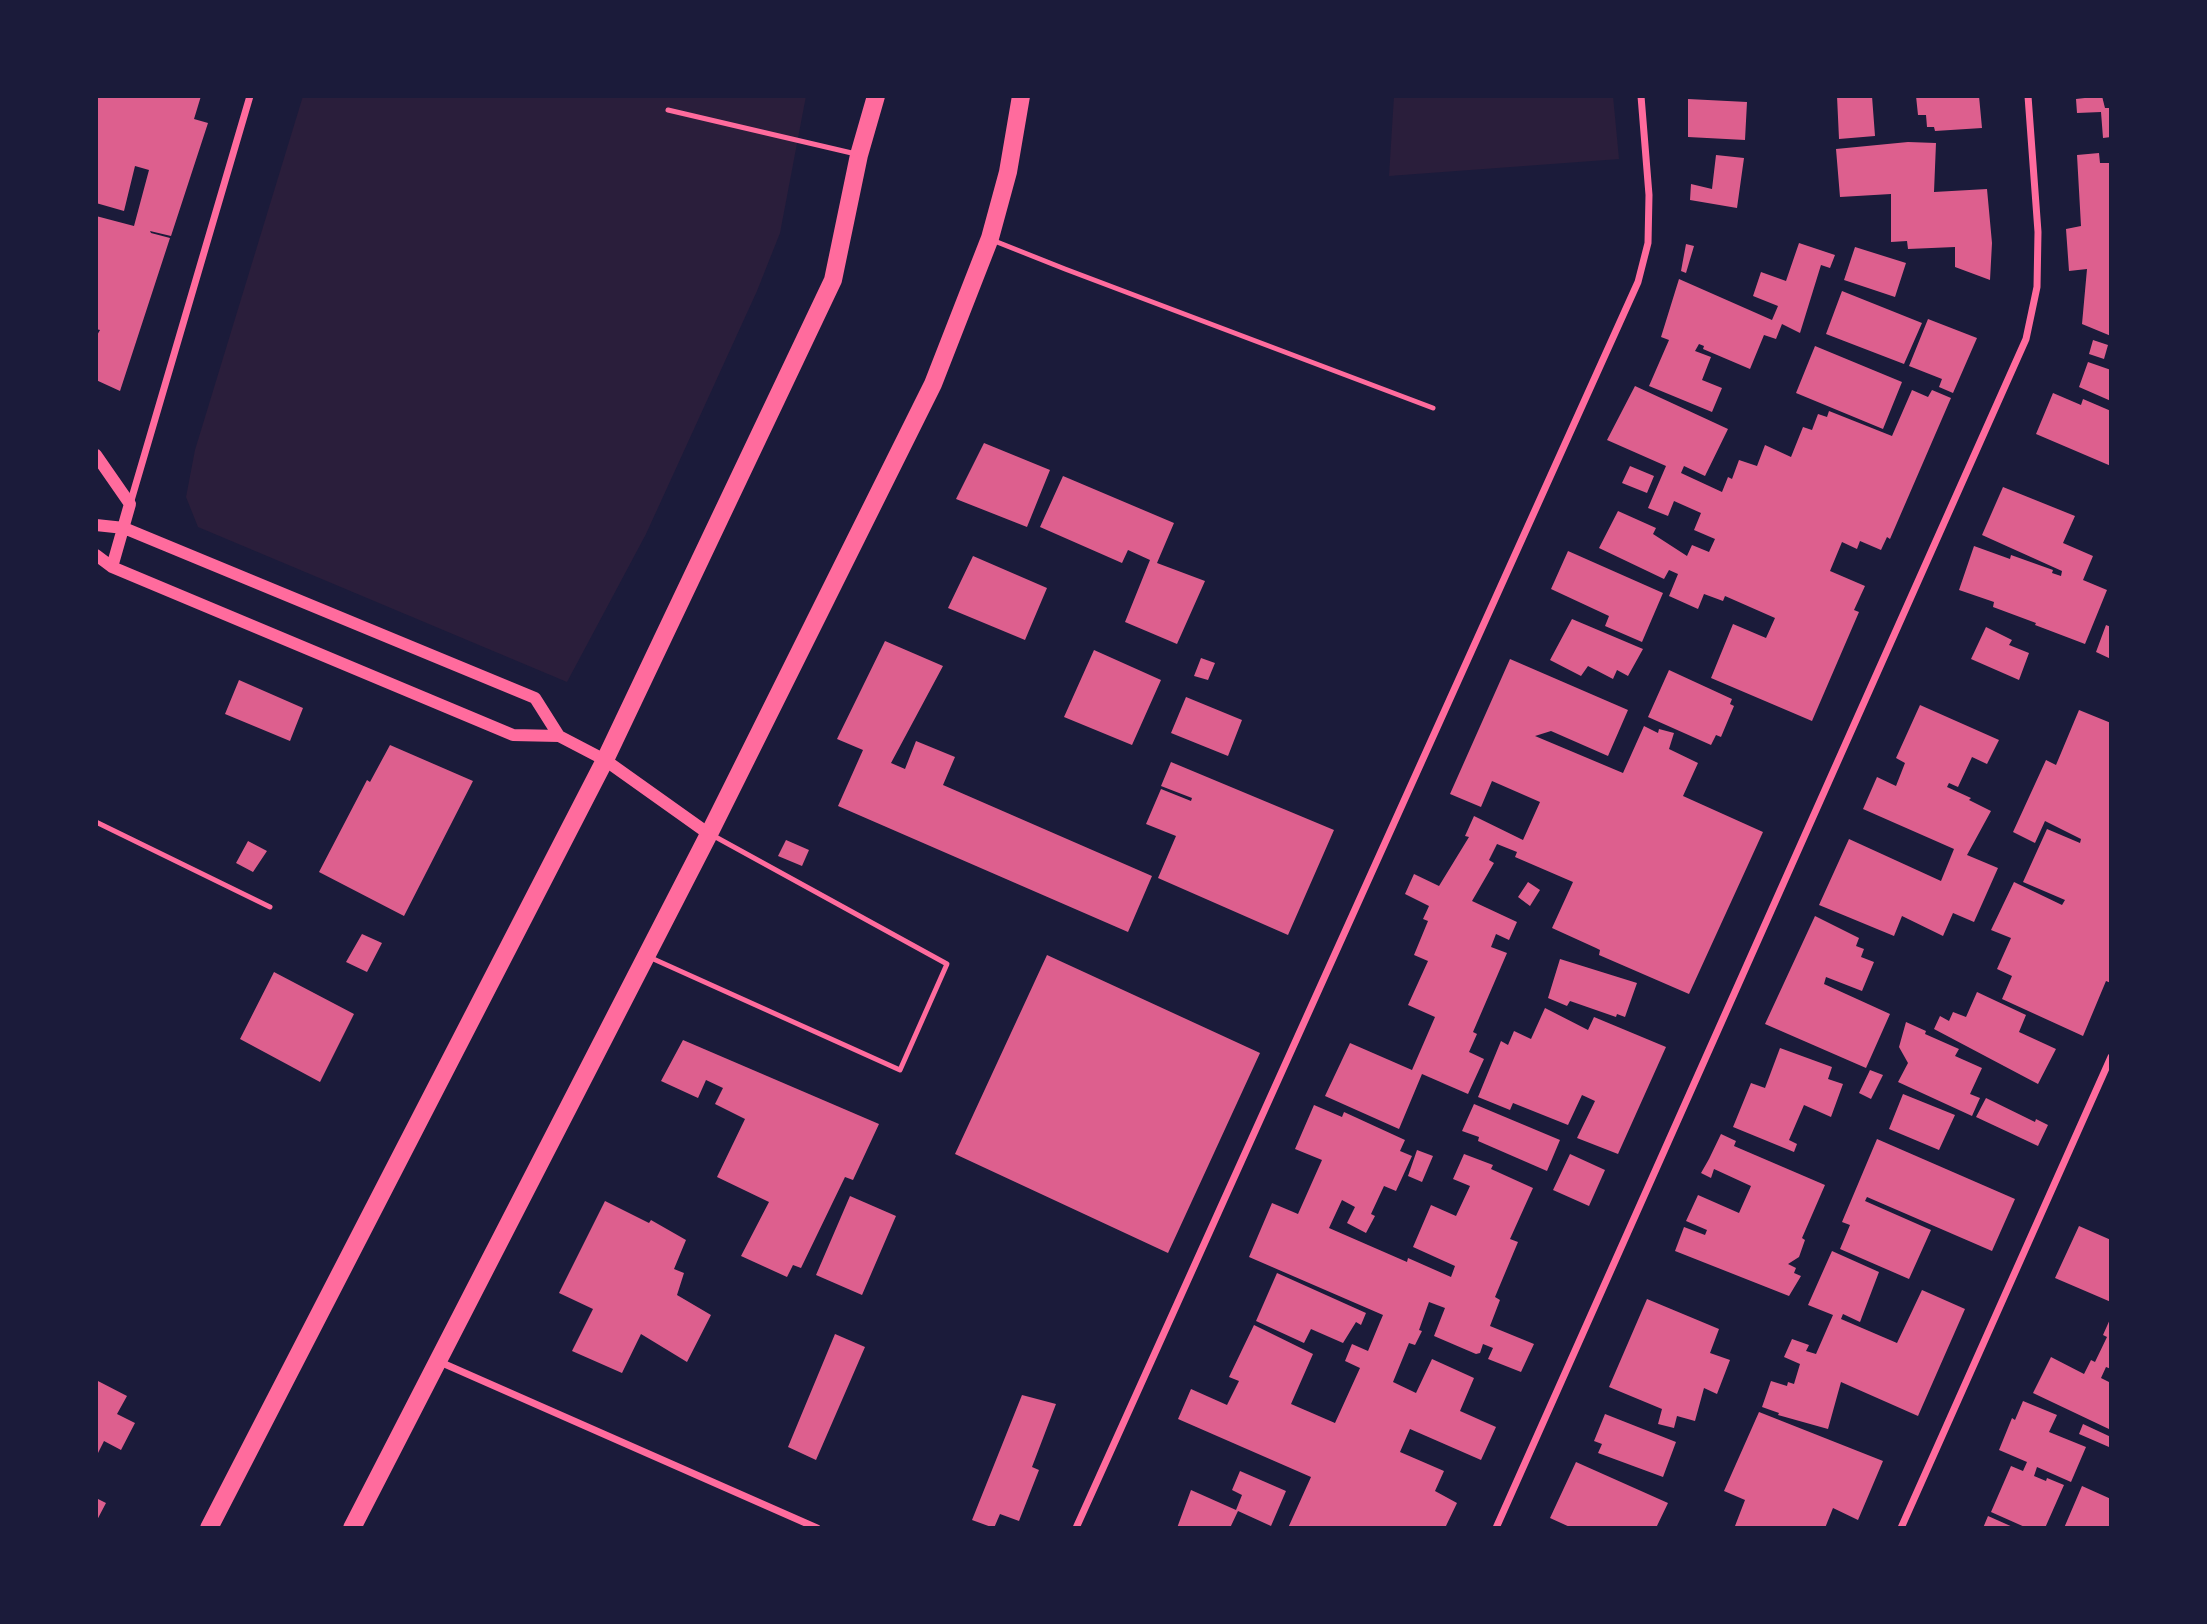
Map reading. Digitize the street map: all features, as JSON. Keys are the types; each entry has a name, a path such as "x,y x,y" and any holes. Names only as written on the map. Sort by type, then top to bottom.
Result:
{"main road":[{"path":"209,1528 605,760 833,280 859,155 876,96"},
{"path":"352,1528 709,834 933,384 990,238 1008,172 1021,96"}],"street":[{"path":"112,567 250,96"},
{"path":"1076,1528 1638,282 1648,243 1641,96"},
{"path":"1496,1528 2026,339 2037,287 2038,232 2028,96"},
{"path":"96,455 130,504"},
{"path":"96,525 124,528 535,698 559,736"},
{"path":"96,555 112,567 513,735 559,736 605,760 709,834"},
{"path":"1901,1528 2111,1057"},
{"path":"438,1361 817,1528"}],"lane":[{"path":"668,110 859,155"},
{"path":"990,238 1433,408"},
{"path":"96,822 270,907"},
{"path":"646,956 900,1070 947,964 709,834"}],"shaded area":[{"path":"303,96 806,96 780,233 757,291 646,534 567,682 198,527 186,497 195,450"},
{"path":"1394,96 1613,96 1619,159 1389,176"}],"building":[{"path":"96,96 201,96 194,119 208,123 171,236 150,231 170,238 120,391 96,380 96,337 100,330 96,329 96,216 134,226 149,170 135,166 124,211 96,203"},
{"path":"1837,96 1872,96 1875,136 1839,139"},
{"path":"1916,96 1979,96 1982,128 1935,131 1934,127 1927,127 1926,115 1918,115"},
{"path":"2102,96 2105,108 2111,108 2111,137 2103,138 2101,112 2077,113 2076,99"},
{"path":"1688,99 1747,102 1745,140 1688,137"},
{"path":"1908,142 1936,143 1934,192 1987,189 1992,243 1990,280 1955,267 1955,247 1908,249 1907,241 1891,242 1891,194 1840,197 1836,149"},
{"path":"2099,153 2100,163 2111,163 2111,336 2082,324 2087,269 2069,271 2066,229 2081,226 2077,155"},
{"path":"1716,155 1744,158 1737,208 1690,200 1691,184 1712,189"},
{"path":"1799,243 1835,255 1830,268 1821,265 1800,333 1782,324 1776,339 1764,335 1750,369 1703,349 1704,346 1699,344 1695,351 1711,357 1702,380 1722,388 1712,412 1649,386 1669,340 1661,337 1679,279 1772,320 1778,306 1753,296 1761,272 1786,281"},
{"path":"1686,244 1694,246 1686,273 1681,271"},
{"path":"1855,247 1906,263 1895,297 1844,280"},
{"path":"1842,291 1922,323 1904,364 1826,334"},
{"path":"1928,319 1977,338 1953,393 1939,387 1942,379 1909,366"},
{"path":"2093,340 2108,345 2104,359 2089,354"},
{"path":"1815,346 1902,382 1883,429 1796,393"},
{"path":"2088,362 2111,370 2111,401 2079,387"},
{"path":"1635,386 1728,429 1705,476 1684,466 1681,473 1722,492 1728,477 1732,479 1739,460 1757,466 1765,445 1791,457 1803,427 1812,430 1818,414 1827,417 1829,411 1892,436 1912,390 1928,397 1932,390 1951,398 1890,539 1887,537 1881,550 1860,541 1857,549 1842,542 1830,571 1865,586 1854,610 1859,612 1812,721 1711,678 1733,624 1766,638 1775,618 1725,596 1723,601 1704,594 1698,609 1669,596 1678,574 1669,570 1664,579 1599,548 1618,511 1656,528 1653,534 1687,556 1692,545 1709,552 1715,539 1694,530 1701,513 1674,501 1668,516 1648,508 1666,466 1607,440"},
{"path":"2053,393 2081,405 2083,399 2111,411 2111,466 2036,434"},
{"path":"984,443 1050,470 1027,527 956,499"},
{"path":"1630,466 1654,476 1647,493 1622,483"},
{"path":"1063,476 1174,523 1157,563 1205,581 1177,644 1125,622 1150,560 1128,550 1122,563 1040,527"},
{"path":"2003,487 2075,516 2063,543 2093,556 2083,580 2107,590 2085,644 1993,607 1994,602 1959,590 1974,546 2010,559 2011,555 2053,570 2052,573 2061,576 2062,571 1982,535"},
{"path":"1568,551 1663,593 1642,642 1605,626 1609,616 1551,589"},
{"path":"973,556 1047,588 1025,640 948,608"},
{"path":"1572,619 1643,649 1628,676 1617,670 1613,679 1588,666 1581,676 1550,660"},
{"path":"2106,625 2111,627 2111,659 2096,652"},
{"path":"1986,627 2012,640 2009,645 2029,653 2019,680 1971,659"},
{"path":"885,641 943,666 891,763 905,769 916,741 955,757 943,785 1152,876 1128,932 838,806 863,750 837,739"},
{"path":"1094,650 1161,680 1132,745 1064,717"},
{"path":"1201,658 1215,663 1208,680 1194,676"},
{"path":"1510,659 1628,710 1608,756 1551,731 1535,736 1623,773 1644,726 1658,733 1659,729 1674,733 1669,749 1698,763 1683,796 1763,832 1689,994 1599,955 1600,950 1552,928 1573,882 1515,857 1517,852 1497,844 1489,860 1494,863 1472,901 1517,922 1509,940 1496,934 1491,947 1507,953 1473,1032 1477,1034 1469,1052 1484,1059 1468,1094 1422,1074 1399,1129 1325,1096 1350,1043 1412,1070 1435,1017 1408,1005 1428,961 1414,955 1428,921 1423,919 1429,906 1405,894 1414,874 1439,886 1469,837 1465,836 1474,816 1523,840 1540,802 1492,781 1481,807 1450,794"},
{"path":"1669,670 1732,699 1730,704 1734,706 1721,737 1716,735 1711,745 1648,717"},
{"path":"239,680 303,708 290,741 225,714"},
{"path":"1186,697 1242,720 1228,756 1171,733"},
{"path":"1920,705 1999,740 1987,764 1972,757 1958,787 1949,783 1947,787 1991,811 1967,855 1998,868 1974,922 1953,913 1943,936 1902,916 1894,936 1819,905 1849,839 1941,881 1954,849 1863,809 1877,777 1896,786 1905,763 1896,758"},
{"path":"2079,710 2111,723 2111,983 2106,981 2083,1036 2002,999 2012,976 1997,969 2011,938 1991,930 2014,882 2062,905 2065,900 2023,882 2047,829 2080,843 2081,839 2045,821 2035,843 2013,832 2046,760 2056,765"},
{"path":"390,745 473,781 404,916 319,872 367,780 370,782"},
{"path":"1171,762 1334,830 1288,935 1158,878 1176,836 1146,824 1161,789 1191,801 1192,798 1161,786"},
{"path":"786,840 809,850 802,866 778,856"},
{"path":"248,841 267,851 253,872 236,863"},
{"path":"1528,882 1540,890 1530,906 1518,897"},
{"path":"1815,916 1859,938 1856,946 1864,949 1861,957 1874,962 1862,991 1826,977 1824,984 1890,1014 1866,1068 1765,1024"},
{"path":"362,934 382,943 367,972 346,962"},
{"path":"1047,955 1260,1053 1168,1253 955,1154"},
{"path":"1560,959 1637,983 1625,1017 1617,1014 1616,1017 1570,1001 1567,1006 1548,998"},
{"path":"274,972 354,1014 320,1082 240,1039"},
{"path":"1977,992 2026,1015 2019,1032 2056,1049 2038,1084 1934,1029 1940,1016 1949,1021 1953,1012 1966,1017"},
{"path":"1545,1008 1588,1030 1594,1017 1666,1047 1618,1154 1577,1138 1595,1101 1582,1095 1568,1125 1513,1103 1510,1110 1478,1097 1501,1041 1508,1045 1514,1031 1531,1039"},
{"path":"1906,1022 1959,1049 1955,1056 1982,1068 1970,1094 1980,1098 1972,1116 1898,1082 1908,1063 1899,1047"},
{"path":"683,1040 879,1124 853,1180 845,1177 801,1268 793,1265 787,1277 741,1256 769,1202 717,1177 745,1119 715,1104 723,1088 706,1080 698,1098 661,1081"},
{"path":"1780,1048 1832,1067 1828,1079 1843,1084 1831,1117 1804,1105 1789,1140 1797,1144 1794,1152 1733,1127 1751,1083 1765,1088"},
{"path":"1870,1070 1883,1075 1871,1099 1859,1093"},
{"path":"1903,1094 1955,1115 1939,1150 1889,1129"},
{"path":"1986,1098 2035,1122 2036,1119 2048,1125 2038,1146 1976,1117"},
{"path":"1474,1104 1560,1140 1547,1171 1478,1141 1479,1137 1462,1131"},
{"path":"1314,1105 1342,1117 1344,1112 1405,1140 1400,1151 1412,1156 1396,1191 1384,1186 1371,1214 1375,1216 1366,1233 1347,1223 1355,1207 1342,1200 1329,1228 1407,1262 1408,1258 1451,1277 1455,1266 1413,1247 1431,1205 1456,1216 1470,1186 1453,1179 1464,1154 1493,1165 1491,1169 1533,1188 1510,1239 1518,1242 1495,1297 1500,1300 1490,1326 1534,1344 1521,1372 1488,1359 1493,1348 1483,1344 1480,1353 1476,1354 1434,1336 1445,1308 1429,1302 1419,1330 1422,1331 1415,1345 1409,1343 1393,1382 1416,1393 1432,1359 1474,1378 1460,1411 1496,1427 1481,1460 1410,1429 1400,1452 1444,1471 1435,1491 1457,1503 1445,1528 1288,1528 1311,1477 1178,1419 1191,1389 1227,1405 1239,1381 1229,1377 1254,1325 1313,1354 1291,1404 1335,1423 1360,1368 1345,1361 1352,1344 1368,1351 1383,1315 1249,1257 1272,1203 1298,1214 1322,1160 1295,1149"},
{"path":"1721,1134 1736,1141 1734,1146 1825,1185 1802,1238 1805,1240 1799,1257 1788,1264 1796,1268 1794,1273 1801,1276 1789,1296 1675,1251 1684,1227 1705,1235 1707,1230 1686,1221 1698,1195 1739,1213 1751,1186 1714,1169 1711,1178 1701,1173"},
{"path":"1877,1139 2015,1199 1992,1251 1867,1197 1865,1201 1931,1230 1909,1279 1840,1249 1850,1225 1842,1222"},
{"path":"1417,1150 1433,1156 1422,1182 1408,1176"},
{"path":"1570,1154 1605,1170 1589,1206 1553,1190"},
{"path":"850,1196 896,1216 862,1295 816,1275"},
{"path":"605,1201 649,1223 651,1220 686,1240 674,1269 684,1273 677,1295 711,1315 687,1362 641,1334 622,1373 572,1351 593,1309 559,1293"},
{"path":"2079,1226 2111,1240 2111,1302 2055,1278"},
{"path":"1832,1251 1879,1272 1860,1322 1843,1314 1841,1319 1897,1343 1922,1290 1965,1309 1918,1416 1841,1382 1828,1429 1778,1415 1779,1413 1762,1407 1771,1381 1787,1386 1788,1382 1794,1384 1800,1364 1784,1357 1792,1339 1809,1345 1806,1351 1816,1354 1833,1315 1808,1305"},
{"path":"1277,1273 1366,1313 1361,1325 1356,1322 1343,1343 1311,1329 1304,1343 1256,1321"},
{"path":"1647,1299 1719,1329 1710,1353 1730,1360 1717,1394 1704,1388 1695,1421 1677,1416 1674,1428 1658,1424 1662,1409 1609,1387"},
{"path":"2111,1317 2111,1369 2106,1367 2101,1378 2111,1383 2111,1430 2033,1393 2051,1357 2084,1374 2091,1360 2095,1362 2107,1337 2103,1335"},
{"path":"835,1334 865,1347 816,1460 788,1447"},
{"path":"96,1380 127,1396 117,1414 135,1423 121,1450 104,1441 96,1457"},
{"path":"1022,1395 1056,1404 1032,1467 1039,1470 1019,1521 1000,1514 994,1528 972,1520"},
{"path":"2023,1401 2057,1415 2049,1432 2086,1447 2071,1482 2037,1467 2034,1476 2064,1485 2045,1528 2027,1528 1991,1512 2011,1466 2023,1471 2027,1462 1999,1450 2012,1418 2015,1420"},
{"path":"1759,1412 1883,1461 1858,1520 1833,1508 1825,1528 1735,1526 1745,1500 1724,1491"},
{"path":"1605,1414 1676,1442 1663,1477 1598,1453 1602,1444 1594,1441"},
{"path":"2083,1424 2111,1437 2109,1447 2079,1434"},
{"path":"1576,1462 1668,1503 1656,1528 1572,1528 1550,1518"},
{"path":"1240,1471 1286,1491 1271,1526 1238,1511 1230,1528 1177,1528 1191,1490 1236,1510 1242,1495 1232,1490"},
{"path":"2082,1486 2111,1499 2111,1528 2064,1528"},
{"path":"96,1498 106,1503 96,1522"},
{"path":"1988,1516 2015,1528 1983,1528"}]}
